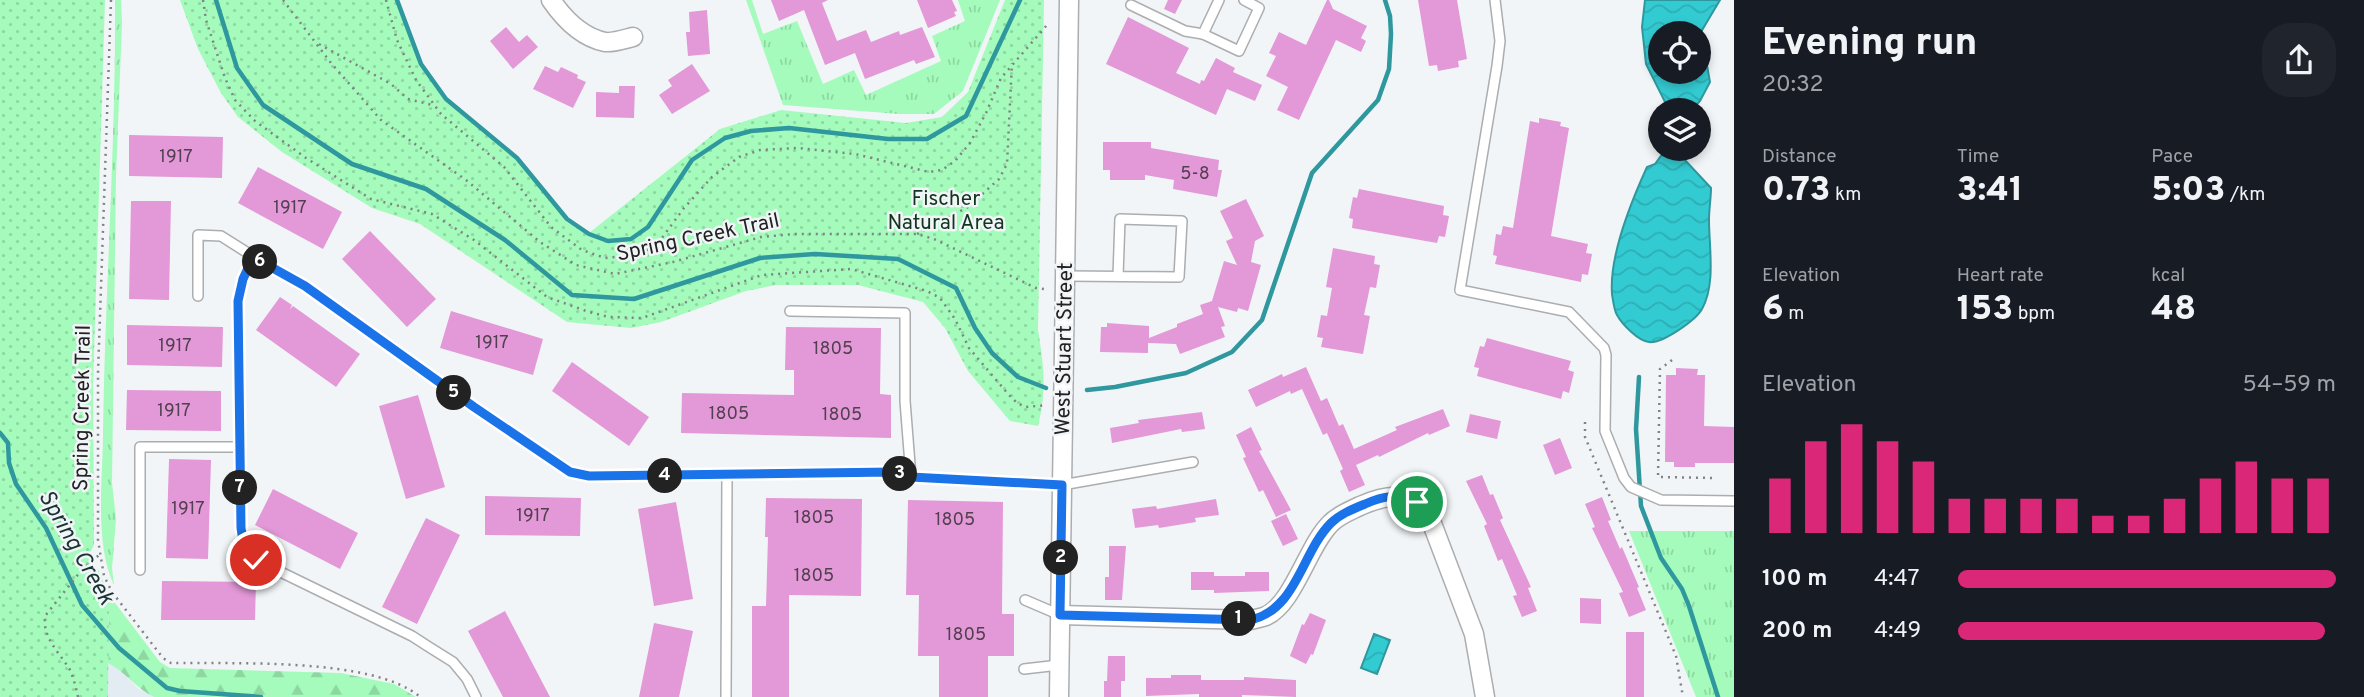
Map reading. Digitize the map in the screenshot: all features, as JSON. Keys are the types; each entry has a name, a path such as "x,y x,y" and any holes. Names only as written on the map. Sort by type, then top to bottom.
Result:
{"street":[{"path":"551,0 562,16 581,32 606,43 633,37"},
{"name":"West Stuart Street","path":"1059,697 1069,0"},
{"path":"1060,615 1250,620 1264,617 1283,600 1332,521 1374,500 1392,495 1405,496 1417,502 1428,513 1474,634 1485,697"}],"lane":[{"path":"1203,34 1219,0"},
{"path":"1131,5 1239,51 1259,8 1244,0"},
{"path":"1494,0 1500,41 1460,290 1569,312 1604,348 1605,431 1624,478 1631,487 1661,500 1734,501"},
{"path":"1066,276 1180,277 1182,221 1119,219 1118,276"},
{"path":"198,296 198,235 221,236 305,286 570,472 589,476 892,472 911,477 1062,485 1193,462"},
{"path":"262,262 250,264 238,301 239,447 244,547 256,560 420,642 453,662 467,679 476,697"},
{"path":"790,311 905,313 905,401 911,477"},
{"path":"140,570 140,447 239,447"},
{"path":"726,697 727,475"},
{"path":"1025,600 1060,615"},
{"path":"1024,669 1059,665"}],"path":[{"name":"Spring Creek Trail","path":"111,0 98,373 98,540 104,576 112,592 163,658 171,663 304,666 352,671 390,679 410,688 420,697"},
{"path":"203,0 206,20 225,78 235,100 255,121 306,158 371,199 432,214 474,240 547,297 609,317 642,318 762,275 851,270 927,291 940,298 955,319 969,348 1009,395 1026,407 1047,405"},
{"name":"Spring Creek Trail","path":"283,0 381,120 466,180 540,242 576,265 615,274 673,262 761,237 794,234 917,234 934,239 1036,288 1044,289"},
{"path":"386,0 397,40 411,70 441,114 504,167 551,227 582,250 605,257 635,255 656,246 684,208 712,177 739,157 760,150 798,148 855,154 929,172 943,170 970,143 1000,78 1047,25"},
{"path":"316,43 391,84 408,99 435,106"},
{"path":"917,234 968,207 999,179 1007,164 1012,63"},
{"path":"1672,360 1660,369 1658,477 1712,478"},
{"path":"1585,422 1585,437 1676,656 1683,697"},
{"path":"78,697 75,681 46,631 45,615 91,560 100,555"}],"shaded area":[{"path":"108,663 120,669 137,688 154,697 108,697"}],"green space":[{"path":"0,0 105,0 93,386 94,545 89,555 92,566 98,569 109,595 108,697 0,697"},
{"path":"115,0 121,0 122,23 116,176 112,483 116,519 112,568 114,585 104,550 101,510"},
{"name":"Fischer Natural Area","path":"180,0 397,0 421,64 446,98 517,158 567,219 589,233 720,129 781,110 906,123 942,117 968,92 1005,0 1044,0 1038,330 1044,389 1038,426 1010,421 968,371 945,328 923,302 858,285 776,285 746,291 661,322 631,328 567,322 420,224 372,208 282,152 238,117 221,93 198,49"},
{"path":"746,0 752,0 763,34 797,21 823,84 854,70 866,95 941,61 932,36 965,21 958,0 1000,0 963,91 934,114 899,114 783,105"},
{"path":"1629,531 1734,531 1734,697 1696,697"},
{"path":"109,595 160,662 170,668 341,673 394,684 416,697 154,697 108,663"}],"water":[{"path":"1645,0 1720,0 1708,21 1648,21 1648,68 1642,27"},
{"path":"1656,84 1709,84 1702,98 1663,98"},
{"path":"1657,161 1686,161 1711,188 1710,277 1706,299 1699,314 1670,335 1649,342 1635,335 1617,315 1612,279 1622,229 1634,196 1647,167"},
{"path":"1374,634 1390,640 1377,674 1361,668"}],"building":[{"path":"771,0 828,0 822,3 837,41 866,30 871,42 899,31 900,35 922,27 935,57 916,64 914,60 865,79 855,53 825,65 804,10 779,21"},
{"path":"917,0 952,0 957,11 954,12 956,16 928,28"},
{"path":"1168,0 1182,0 1175,14 1164,9"},
{"path":"1327,0 1333,9 1367,26 1361,38 1366,41 1361,52 1336,40 1299,120 1277,110 1288,87 1266,76 1276,56 1269,53 1279,32 1306,45"},
{"path":"1418,0 1457,0 1467,59 1458,61 1459,67 1438,71 1437,65 1429,66"},
{"path":"707,10 710,54 688,56 686,32 690,32 689,12"},
{"path":"1128,17 1189,48 1176,73 1200,84 1216,58 1235,68 1233,72 1262,85 1255,101 1227,89 1216,115 1106,64"},
{"path":"506,27 519,42 527,35 538,47 513,69 490,41"},
{"path":"692,64 710,91 672,114 659,95 672,86 668,80"},
{"path":"545,66 558,72 561,67 586,82 573,108 533,89"},
{"path":"619,86 635,86 634,118 596,117 596,92 619,93"},
{"path":"1539,118 1561,122 1560,126 1569,128 1551,236 1588,244 1586,253 1592,254 1588,275 1582,274 1581,282 1495,264 1497,256 1493,255 1496,234 1501,235 1503,226 1513,228 1530,121 1539,123"},
{"path":"129,135 223,137 222,178 129,176"},
{"path":"1103,142 1151,142 1151,148 1219,160 1218,170 1222,170 1217,197 1173,189 1174,180 1145,175 1145,180 1110,180 1110,170 1103,170"},
{"path":"258,167 342,212 323,249 238,203"},
{"path":"1359,189 1444,206 1443,215 1449,216 1445,237 1439,236 1437,243 1352,228 1353,219 1349,218 1353,197 1357,198"},
{"path":"1246,199 1264,236 1255,241 1251,262 1261,265 1248,311 1238,308 1237,312 1218,307 1225,326 1221,327 1225,337 1180,354 1176,344 1148,343 1148,353 1100,352 1101,327 1107,327 1107,323 1149,326 1149,338 1203,314 1200,305 1212,301 1224,261 1237,265 1226,241 1233,238 1220,211"},
{"path":"131,201 171,201 169,300 129,299"},
{"path":"370,231 436,299 407,327 342,259"},
{"path":"1333,248 1375,256 1374,264 1380,265 1376,288 1370,287 1364,315 1370,316 1363,354 1321,347 1323,338 1317,337 1321,315 1327,316 1332,288 1326,287"},
{"path":"280,297 292,305 290,309 293,306 360,354 336,387 256,330"},
{"path":"451,311 543,339 533,375 440,348"},
{"path":"127,325 223,327 222,367 127,365"},
{"path":"786,327 881,328 880,394 891,395 891,438 681,433 682,393 794,395 794,370 785,370"},
{"path":"1487,338 1571,361 1568,370 1574,372 1569,393 1563,391 1561,399 1477,376 1479,368 1474,367 1480,346 1484,347"},
{"path":"572,362 649,417 629,446 552,391"},
{"path":"1306,367 1321,401 1327,398 1339,426 1343,424 1354,449 1397,430 1395,427 1443,409 1450,426 1356,465 1365,485 1349,492 1340,471 1343,469 1327,433 1323,435 1302,389 1291,394 1290,391 1256,407 1248,390 1282,374 1283,377"},
{"path":"1676,368 1698,369 1697,375 1705,375 1704,426 1734,427 1734,463 1695,463 1695,467 1674,467 1674,462 1665,462 1666,375 1676,375"},
{"path":"127,390 221,391 221,431 126,430"},
{"path":"418,395 445,487 406,499 379,406"},
{"path":"1202,412 1205,429 1182,432 1181,429 1112,443 1110,428 1139,423 1138,420"},
{"path":"1470,414 1501,421 1497,439 1466,432"},
{"path":"1251,427 1262,450 1259,451 1291,510 1276,517 1263,490 1259,492 1243,458 1246,457 1236,435"},
{"path":"1560,438 1572,468 1555,475 1543,445"},
{"path":"169,459 211,460 208,559 166,558"},
{"path":"1482,475 1490,495 1493,494 1503,518 1500,520 1531,587 1528,588 1537,611 1522,617 1513,596 1517,595 1502,559 1498,561 1484,526 1487,524 1466,481"},
{"path":"273,489 358,533 340,569 255,525"},
{"path":"485,496 581,498 580,536 485,535"},
{"path":"1602,497 1611,520 1608,521 1620,549 1622,547 1646,610 1629,617 1619,593 1623,592 1592,528 1595,527 1585,504"},
{"path":"766,498 862,499 861,596 789,595 789,697 752,697 752,606 766,606"},
{"path":"1216,499 1219,515 1195,518 1196,522 1159,528 1158,525 1135,528 1132,509 1156,506 1157,509"},
{"path":"908,500 1003,502 1002,614 1014,614 1014,656 988,656 988,697 939,697 939,656 918,656 919,595 906,595"},
{"path":"676,502 693,599 654,606 638,509"},
{"path":"1286,514 1298,539 1283,546 1271,521"},
{"path":"426,518 460,535 417,624 382,607"},
{"path":"1109,546 1126,546 1122,600 1105,600 1105,577 1109,577"},
{"path":"1191,572 1214,572 1214,576 1245,576 1245,572 1269,572 1269,591 1214,593 1214,590 1191,590"},
{"path":"162,581 256,582 255,620 161,620"},
{"path":"1580,598 1601,599 1601,624 1580,623"},
{"path":"505,611 550,697 503,697 468,631"},
{"path":"1310,613 1326,620 1313,655 1311,654 1306,664 1290,656 1302,624 1304,625"},
{"path":"654,623 693,631 679,697 639,697"},
{"path":"1626,632 1644,632 1644,697 1626,697"},
{"path":"1108,656 1125,656 1125,681 1121,681 1121,697 1104,697"},
{"path":"1171,675 1201,675 1201,680 1244,680 1244,677 1296,680 1296,697 1199,697 1199,694 1146,696 1146,678 1171,678"}],"waterway":[{"path":"216,0 237,68 263,105 352,164 426,189 505,240 572,295 634,299 760,258 815,254 898,259 956,288 975,328 992,353 1018,377 1046,388"},
{"path":"397,0 421,64 446,99 517,158 567,219 589,234 608,241 631,239 648,227 692,160 725,138 751,131 789,128 888,139 927,139 966,116 1020,0"},
{"path":"1087,390 1186,373 1232,352 1262,320 1312,173 1378,100 1389,69 1390,16 1385,0"},
{"path":"1639,377 1636,429 1641,506 1661,558 1682,589 1689,606 1718,697"},
{"name":"Spring Creek","path":"0,433 8,443 9,463 16,484 46,528 82,605 119,648 167,688 261,697"}],"route":[{"path":"256,560 244,547 241,528 238,301 250,264 262,262 305,286 570,472 589,476 892,472 911,477 1062,485 1060,615 1250,620 1264,617 1283,600 1332,521 1374,500 1392,495 1405,496 1417,502"}]}
